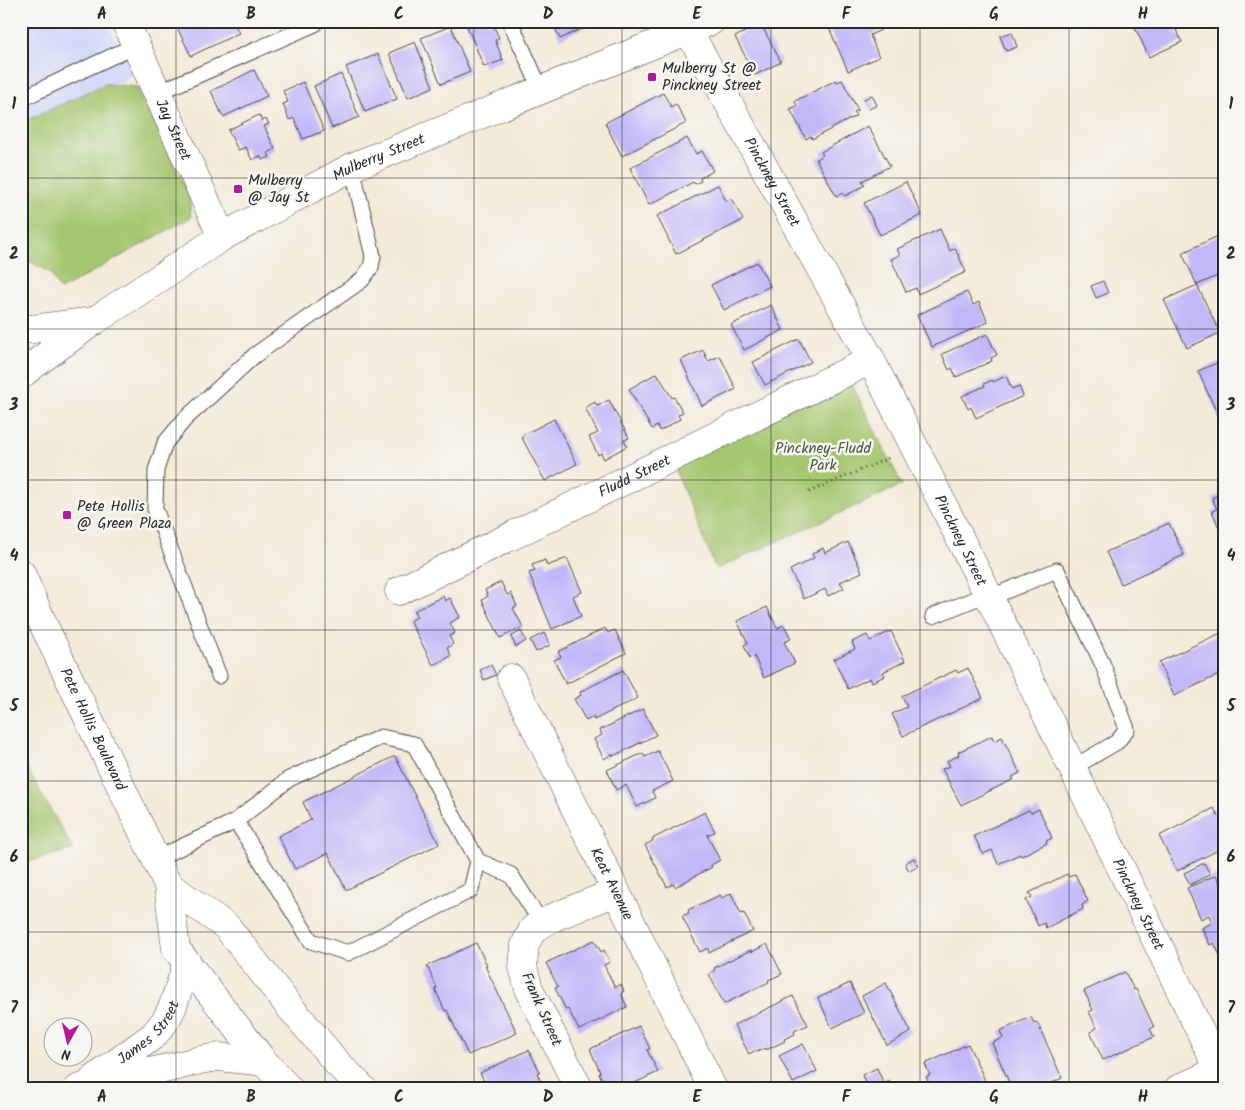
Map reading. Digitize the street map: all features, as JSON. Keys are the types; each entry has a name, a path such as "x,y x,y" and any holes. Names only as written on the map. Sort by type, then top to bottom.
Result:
{"street":[{"name":"Mulberry Street","path":"21,375 94,321 222,237 352,167 541,90 694,24"},
{"name":"Pinckney Street","path":"694,24 871,360 1072,768 1206,1079"},
{"name":"Jay Street","path":"131,33 222,237"},
{"path":"21,328 32,330 94,321"},
{"name":"Fludd Street","path":"399,591 871,360"},
{"name":"Pete Hollis Boulevard","path":"21,573 33,622 168,885 176,948 264,1062 289,1089"},
{"name":"Keat Avenue","path":"511,678 713,1089"},
{"name":"Pete Hollis Boulevard","path":"168,885 227,927 289,1006 363,1089"},
{"name":"Frank Street","path":"579,1089 530,989 523,967 525,945 533,929 554,916 616,892"},
{"name":"James Street","path":"82,1087 154,1035 166,1020 173,1006 187,963"},
{"name":"James Street","path":"82,1087 219,1057 264,1062"}],"lane":[{"path":"510,21 541,90"},
{"path":"158,93 315,24"},
{"path":"21,99 131,33"},
{"path":"219,676 155,509 156,470 165,443 185,419 255,355 362,280 371,267 373,256 352,167"},
{"path":"933,616 1057,570 1103,665 1126,729 1117,742 1072,768"},
{"path":"156,859 236,821 289,780 382,737 414,744 478,861 511,875 542,924"},
{"path":"236,821 311,941 348,953 471,890 478,861"}],"path":[{"path":"809,492 914,447"}],"shaded area":[{"path":"21,21 106,21 134,75 21,126"}],"green space":[{"path":"105,84 137,87 189,196 191,217 60,290 50,272 25,259 21,259 21,123"},
{"name":"Pinckney-Fludd Park","path":"849,379 902,485 716,569 673,464"},
{"path":"21,758 73,849 21,864"}],"building":[{"path":"174,21 233,21 239,33 191,56"},
{"path":"465,21 486,21 488,24 492,22 499,38 495,40 503,60 484,67"},
{"path":"552,21 597,21 560,39"},
{"path":"826,21 877,21 881,30 870,35 879,57 848,71"},
{"path":"925,21 944,21 928,28"},
{"path":"1132,21 1195,21 1176,30 1182,42 1149,57"},
{"path":"761,24 781,62 755,75 735,37"},
{"path":"451,26 470,72 441,84 421,38"},
{"path":"1012,32 1017,47 1006,51 1000,36"},
{"path":"415,42 433,87 408,98 389,53"},
{"path":"378,54 397,99 365,112 346,67"},
{"path":"254,70 267,96 223,117 211,91"},
{"path":"341,74 359,117 332,128 314,86"},
{"path":"836,80 837,82 842,80 858,110 854,112 856,116 812,139 811,136 806,139 790,109 797,106 795,101"},
{"path":"303,82 324,131 303,139 294,118 289,120 283,104 288,102 283,91"},
{"path":"663,93 671,107 676,104 686,123 622,156 605,123"},
{"path":"872,95 877,105 869,109 864,99"},
{"path":"259,115 262,121 266,119 269,124 264,126 275,149 268,153 270,157 262,160 260,156 252,160 246,147 238,150 228,130"},
{"path":"868,126 890,166 862,181 865,185 845,196 843,193 836,196 816,159 823,155 821,152"},
{"path":"687,138 696,154 702,151 713,171 700,178 701,181 695,184 693,182 649,205 630,168"},
{"path":"906,182 922,215 880,235 864,203"},
{"path":"718,185 726,201 731,198 743,220 676,254 657,216"},
{"path":"940,229 950,251 955,248 966,272 918,294 916,288 906,292 891,259 900,255 897,249"},
{"path":"1224,233 1224,273 1197,285 1182,253"},
{"path":"757,262 770,286 724,310 711,285"},
{"path":"1103,281 1108,293 1096,298 1091,286"},
{"path":"1197,285 1220,333 1187,348 1164,300"},
{"path":"967,292 973,305 979,302 988,322 932,347 917,315"},
{"path":"771,305 783,330 744,350 731,325"},
{"path":"987,334 997,355 991,358 992,361 956,377 952,368 949,370 942,354"},
{"path":"799,339 811,362 765,385 753,362"},
{"path":"703,350 708,361 720,356 736,389 702,406 681,360"},
{"path":"1224,360 1224,419 1220,420 1198,371"},
{"path":"657,373 683,412 678,415 680,419 660,431 657,426 652,429 629,389"},
{"path":"1006,376 1012,389 1019,386 1023,396 976,418 971,407 968,409 962,396 985,386 984,384 992,380 993,382"},
{"path":"609,400 629,438 624,440 627,446 604,459 601,453 598,455 589,437 598,433 585,408 595,402 597,406"},
{"path":"554,419 577,464 545,481 521,436"},
{"path":"1224,493 1224,526 1219,528 1212,511 1217,509 1212,498"},
{"path":"1169,523 1184,555 1121,584 1106,552"},
{"path":"848,542 862,572 840,582 844,588 828,596 825,589 804,599 790,570 814,558 812,554 823,548 825,553"},
{"path":"567,558 582,592 573,596 581,616 552,629 529,573 535,571 532,565 545,560 547,566"},
{"path":"501,582 507,595 511,593 517,606 513,608 523,627 500,638 482,600 488,596 485,590"},
{"path":"443,596 445,601 450,598 460,617 450,623 455,633 449,636 453,644 447,648 451,656 433,665 410,621 417,617 414,611"},
{"path":"767,607 777,628 784,625 791,639 784,642 795,663 764,678 754,656 750,658 744,645 748,643 737,621"},
{"path":"605,628 608,633 615,630 626,653 566,684 554,660 561,657 558,652"},
{"path":"521,631 526,641 516,647 511,637"},
{"path":"891,631 905,661 883,672 885,676 872,682 870,678 848,689 834,659 855,649 852,642 867,635 870,641"},
{"path":"1223,632 1224,672 1174,696 1159,662"},
{"path":"544,633 550,645 536,652 530,640"},
{"path":"491,665 496,675 484,680 480,670"},
{"path":"968,668 983,698 903,736 892,714 907,707 902,696 956,670 958,673"},
{"path":"623,670 638,698 594,720 593,717 586,721 574,699 581,695 580,692"},
{"path":"643,709 656,735 604,759 594,739 602,735 600,730"},
{"path":"992,736 994,741 1002,737 1020,773 1012,777 1014,779 961,805 942,769 950,766 947,761 959,755 958,752"},
{"path":"658,751 673,781 652,791 655,798 637,807 626,785 616,790 607,770 643,753 645,757"},
{"path":"395,756 439,844 346,890 328,853 295,869 278,836 311,820 303,802"},
{"path":"1214,808 1218,816 1224,814 1224,847 1177,871 1159,836"},
{"path":"1039,809 1052,838 1046,841 1047,843 1021,856 1020,854 998,864 992,850 983,854 974,836 1029,810 1031,813"},
{"path":"705,812 715,832 707,835 720,860 711,865 712,867 675,887 673,884 667,887 645,845 653,841 652,839"},
{"path":"914,858 919,866 909,871 905,863"},
{"path":"1204,863 1210,874 1190,885 1184,873"},
{"path":"1067,874 1069,877 1075,874 1088,901 1082,905 1083,909 1046,928 1044,923 1038,926 1026,900 1032,897 1029,893"},
{"path":"1216,875 1224,891 1224,964 1214,943 1210,945 1202,928 1212,923 1209,915 1201,919 1187,888"},
{"path":"731,893 741,914 744,913 753,931 709,953 708,948 700,952 682,916 689,913 688,910 720,895 722,898"},
{"path":"594,940 601,952 604,950 610,962 604,965 615,987 621,984 624,991 621,993 627,1007 579,1030 555,988 558,987 546,963"},
{"path":"476,943 517,1033 468,1055 447,1010 445,1011 427,966"},
{"path":"767,944 782,974 724,1004 709,974 715,970 714,968"},
{"path":"1125,972 1134,990 1136,989 1154,1027 1150,1029 1154,1037 1103,1060 1090,1032 1097,1028 1089,1012 1093,1010 1084,991"},
{"path":"850,983 864,1013 832,1028 818,998"},
{"path":"886,983 911,1032 887,1045 862,996"},
{"path":"793,996 808,1025 794,1031 795,1034 784,1039 785,1041 766,1050 765,1048 757,1052 756,1050 749,1054 734,1025"},
{"path":"1031,1017 1034,1023 1037,1022 1062,1078 1038,1089 1012,1089 992,1043 1003,1038 1000,1031"},
{"path":"639,1026 650,1049 647,1050 658,1072 622,1089 606,1089 590,1049"},
{"path":"803,1044 817,1071 793,1083 779,1056"},
{"path":"968,1044 989,1089 932,1089 926,1077 930,1075 925,1064"},
{"path":"529,1050 540,1072 537,1073 544,1089 488,1089 480,1073"},
{"path":"877,1068 884,1084 889,1081 893,1089 857,1089 866,1084 862,1075"}],"place":[{"name":"Mulberry St @ Pinckney Street","path":"652,77"},
{"name":"Mulberry @ Jay St","path":"238,189"},
{"name":"Pete Hollis @ Green Plaza","path":"67,515"}]}
